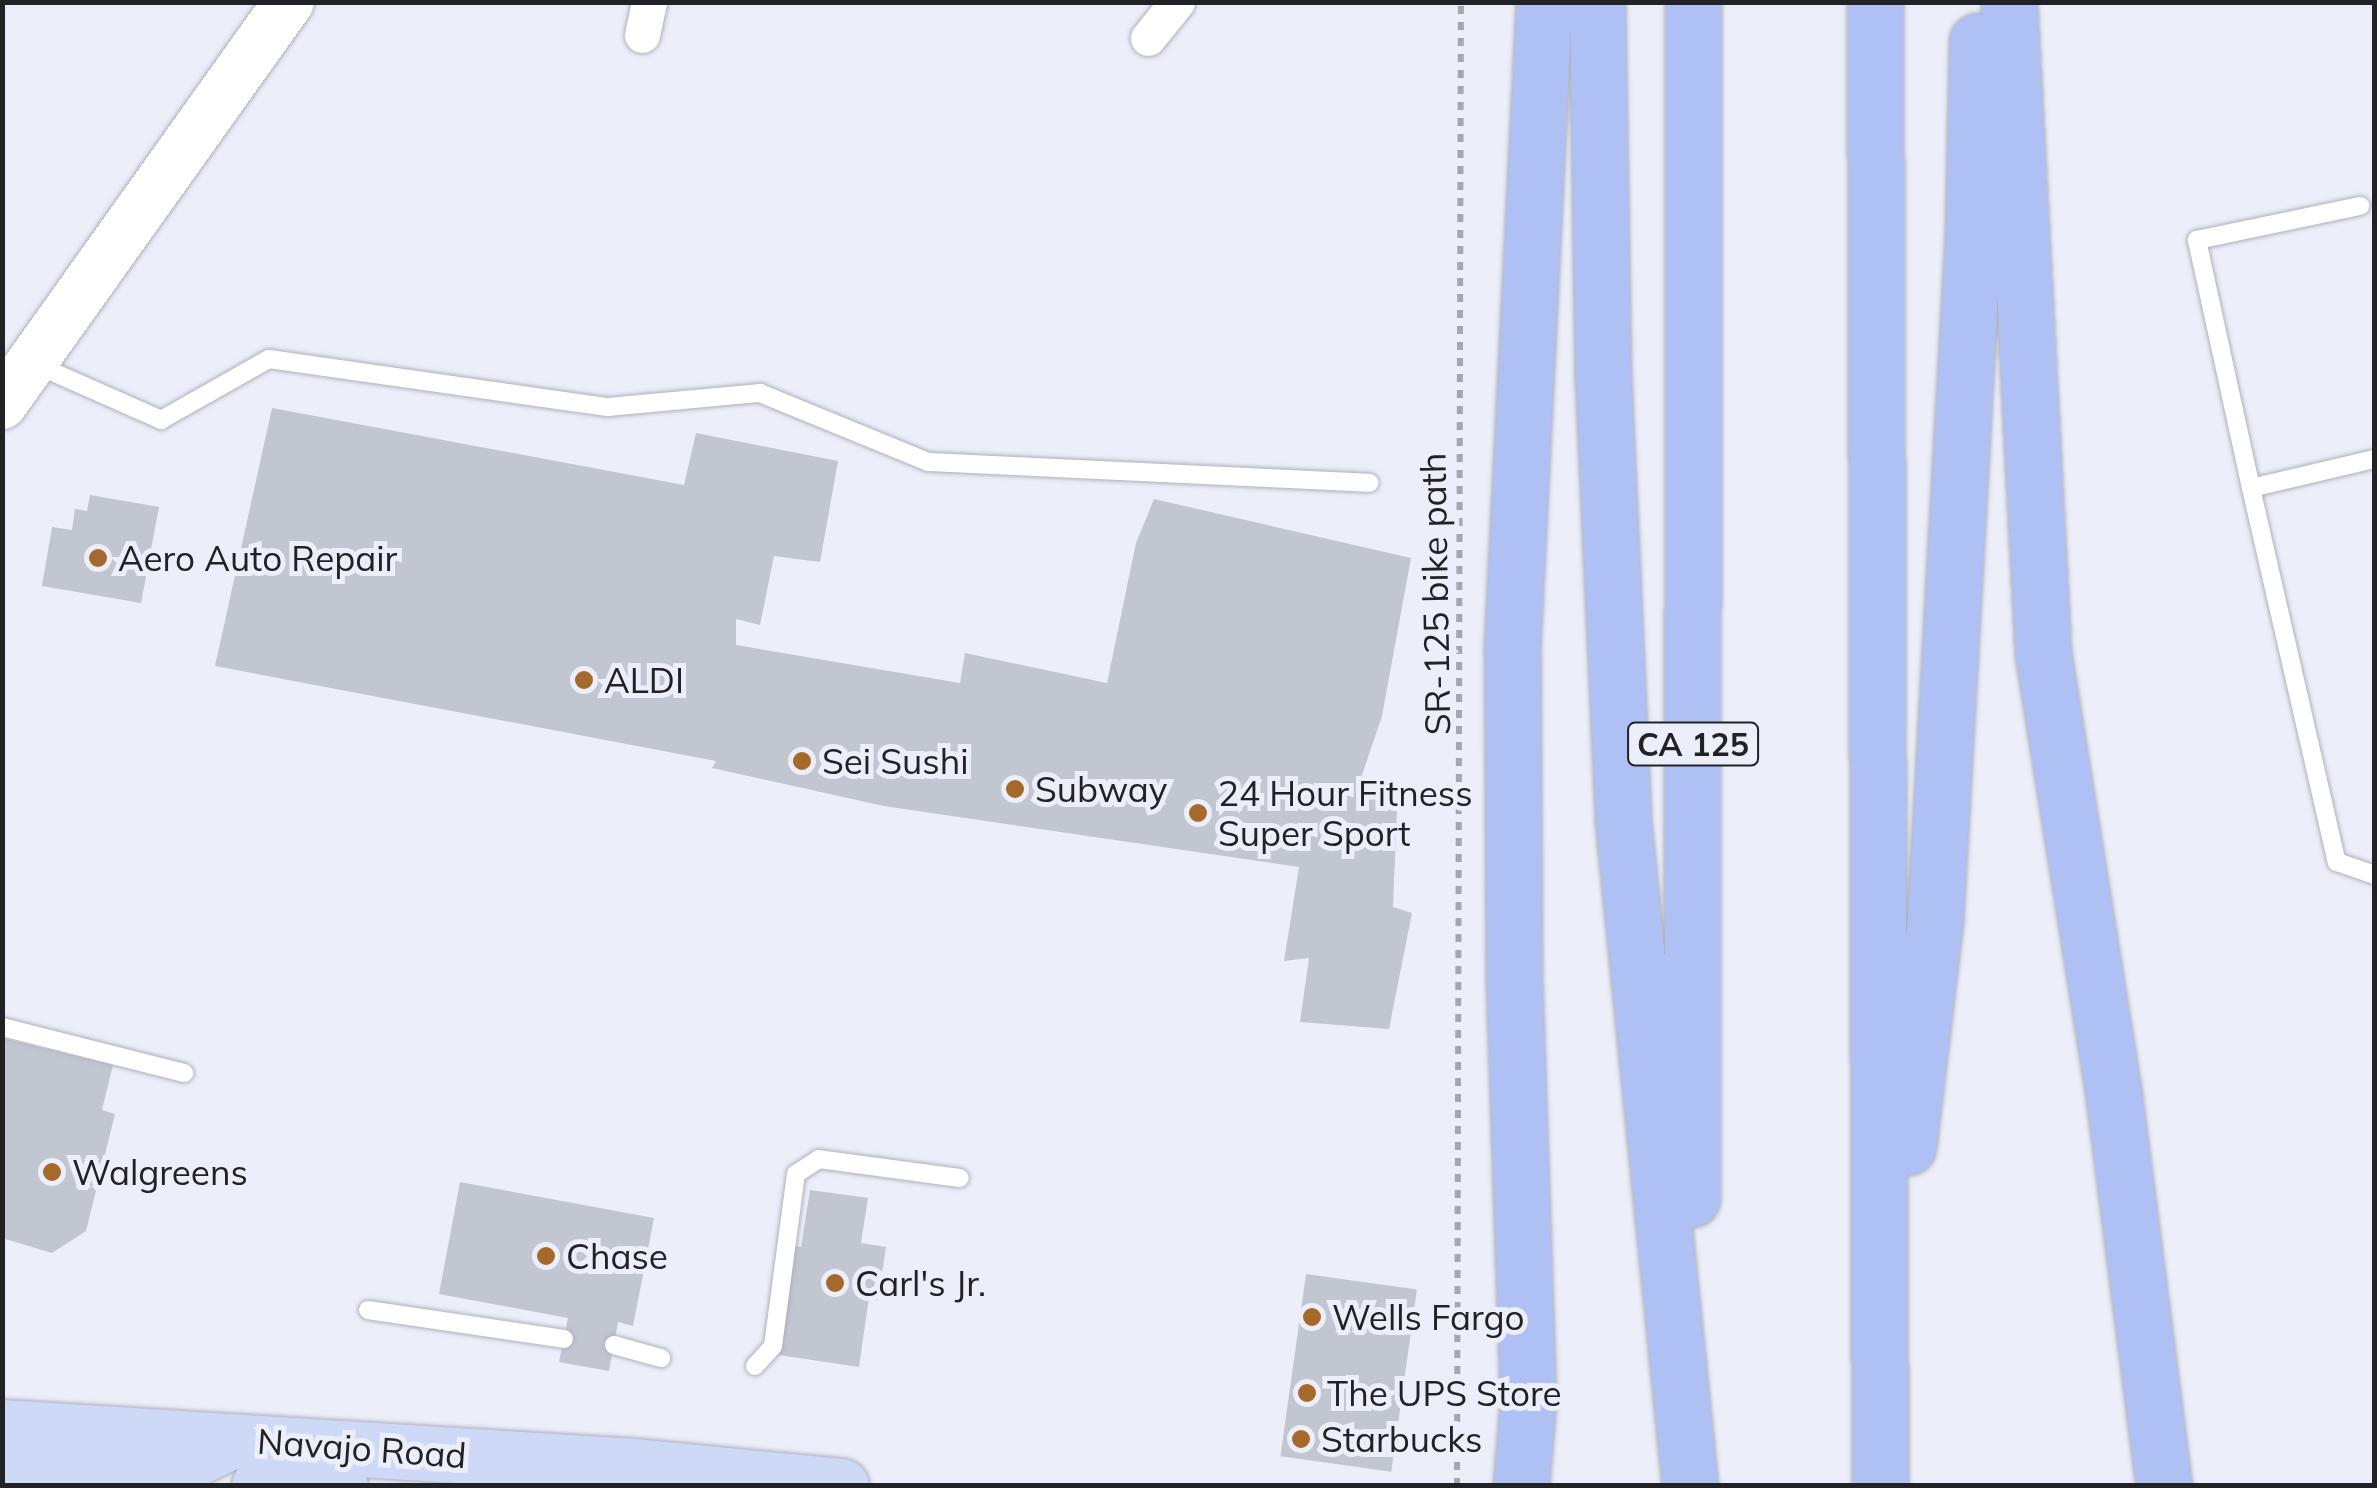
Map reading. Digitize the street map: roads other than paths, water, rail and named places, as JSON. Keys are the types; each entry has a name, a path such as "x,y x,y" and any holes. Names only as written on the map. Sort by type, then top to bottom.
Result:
{"highway":[{"path":"1521,1486 1528,1400 1514,983 1512,649 1544,2"},
{"path":"1596,2 1603,376 1623,820 1691,1486"},
{"name":"CA 125","path":"1691,1486 1693,2"},
{"path":"1875,2 1880,1486"},
{"path":"1880,1378 1936,921 1974,234 1978,2"},
{"path":"2010,2 2042,654 2114,1097 2164,1486"}],"main road":[{"path":"2,404 289,2"},
{"name":"Navajo Road","path":"2,1427 246,1463 634,1466 840,1486"},
{"path":"2,1474 152,1480 246,1463 267,1479 348,1486"},
{"path":"559,1486 634,1466"}],"street":[{"path":"1148,38 1177,2"}],"lane":[{"path":"2360,206 2198,240 2250,488 2338,862 2374,875"},
{"path":"32,363 161,420 270,359 608,407 760,392 928,462 1370,483"},
{"path":"2250,488 2374,460"},
{"path":"2,1027 184,1073"},
{"path":"755,1366 773,1346 796,1174 819,1159 960,1178"},
{"path":"368,1310 564,1339"},
{"path":"614,1345 661,1358"}],"place":[{"name":"Aero Auto Repair","path":"98,558"},
{"name":"ALDI","path":"584,680"},
{"name":"Sei Sushi","path":"802,761"},
{"name":"Subway","path":"1015,789"},
{"name":"24 Hour Fitness Super Sport","path":"1198,813"},
{"name":"Walgreens","path":"52,1172"},
{"name":"Chase","path":"546,1256"},
{"name":"Carl's Jr.","path":"835,1283"},
{"name":"Wells Fargo","path":"1312,1317"},
{"name":"The UPS Store","path":"1307,1393"},
{"name":"Starbucks","path":"1301,1439"}]}
